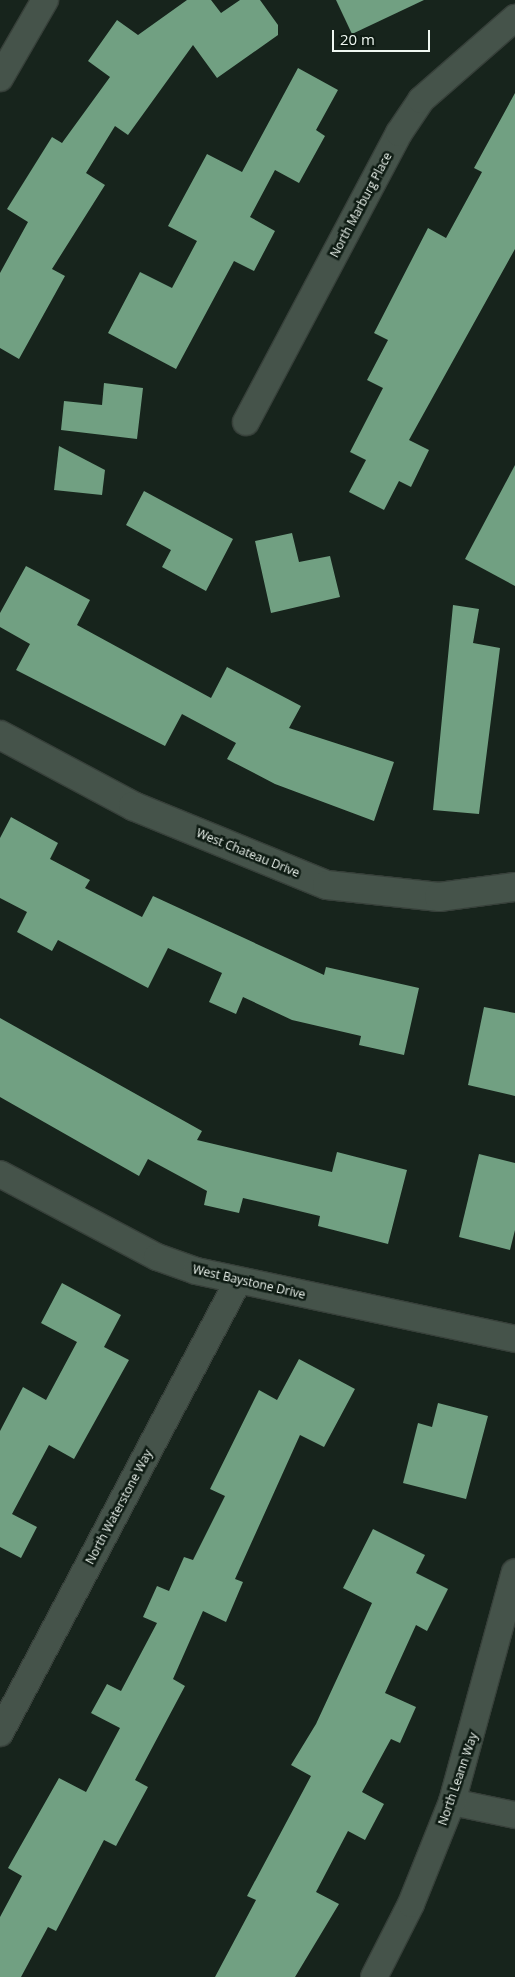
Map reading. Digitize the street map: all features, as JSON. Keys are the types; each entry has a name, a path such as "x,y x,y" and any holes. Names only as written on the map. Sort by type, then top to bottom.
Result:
{"street":[{"path":"0,78 45,0"},
{"name":"North Marburg Place","path":"246,422 399,133 421,100 515,18"},
{"name":"West Chateau Drive","path":"0,735 133,806 326,885 439,897 515,887"},
{"name":"West Baystone Drive","path":"0,1174 157,1257 238,1281 515,1339"},
{"name":"North Waterstone Way","path":"0,1733 238,1281"},
{"name":"North Leann Way","path":"374,1977 411,1904 452,1802 515,1572"},
{"path":"452,1802 515,1815"}],"building":[{"path":"187,0 211,0 221,13 240,0 260,0 278,25 278,35 217,78 193,45 128,135 115,126 86,173 105,185 52,269 65,276 19,359 0,348 0,273 28,222 7,209 52,137 62,143 110,77 88,61 117,20 138,35"},
{"path":"336,0 424,0 352,34"},
{"path":"298,68 338,90 316,130 325,136 299,183 275,170 250,217 275,231 254,271 234,261 176,369 108,333 140,272 172,288 197,241 168,226 207,154 242,172"},
{"path":"515,93 515,249 409,440 429,450 411,487 399,481 384,510 349,492 366,460 350,452 383,388 367,380 388,340 374,333 428,228 446,238 482,172 474,168"},
{"path":"104,383 143,388 137,439 61,430 64,401 102,405"},
{"path":"59,446 105,470 102,495 54,490"},
{"path":"515,465 515,586 465,559"},
{"path":"144,491 233,539 206,591 162,567 171,550 126,525"},
{"path":"292,533 299,562 330,556 340,597 271,613 255,541"},
{"path":"26,566 90,600 77,625 211,698 227,667 301,706 289,728 394,762 374,821 275,784 227,759 236,743 182,714 165,746 16,670 30,644 0,627 0,613"},
{"path":"453,605 479,609 473,643 500,648 479,814 433,810"},
{"path":"11,817 58,843 50,859 90,880 85,888 142,917 153,896 324,975 326,967 419,988 404,1055 359,1045 361,1036 292,1020 243,997 236,1014 209,1002 222,973 168,948 148,988 58,940 52,951 17,932 27,912 0,898 0,838"},
{"path":"484,1007 515,1013 515,1096 468,1085"},
{"path":"0,1018 202,1131 197,1140 332,1172 337,1152 407,1170 388,1244 318,1226 320,1216 243,1198 239,1213 204,1205 207,1191 148,1159 139,1176 0,1097"},
{"path":"479,1154 515,1163 515,1230 510,1250 459,1237"},
{"path":"62,1283 121,1315 104,1347 129,1360 74,1459 49,1445 12,1514 37,1527 21,1558 0,1547 0,1431 23,1387 46,1400 77,1342 41,1323"},
{"path":"299,1359 355,1389 324,1447 300,1435 235,1579 243,1582 226,1622 203,1611 173,1679 185,1686 135,1780 148,1787 116,1846 104,1840 56,1931 48,1927 21,1977 0,1977 0,1917 22,1876 8,1868 59,1778 86,1792 120,1728 91,1713 107,1684 121,1691 157,1623 143,1617 157,1586 169,1591 184,1557 193,1560 225,1496 210,1489 259,1390 277,1400"},
{"path":"438,1403 488,1416 466,1499 403,1483 418,1423 432,1427"},
{"path":"373,1529 425,1555 416,1573 448,1589 427,1631 416,1625 385,1693 416,1707 400,1743 391,1739 362,1792 384,1804 365,1840 348,1831 316,1892 339,1904 295,1977 215,1977 256,1900 247,1896 311,1776 291,1765 316,1724 372,1603 343,1588"}]}
